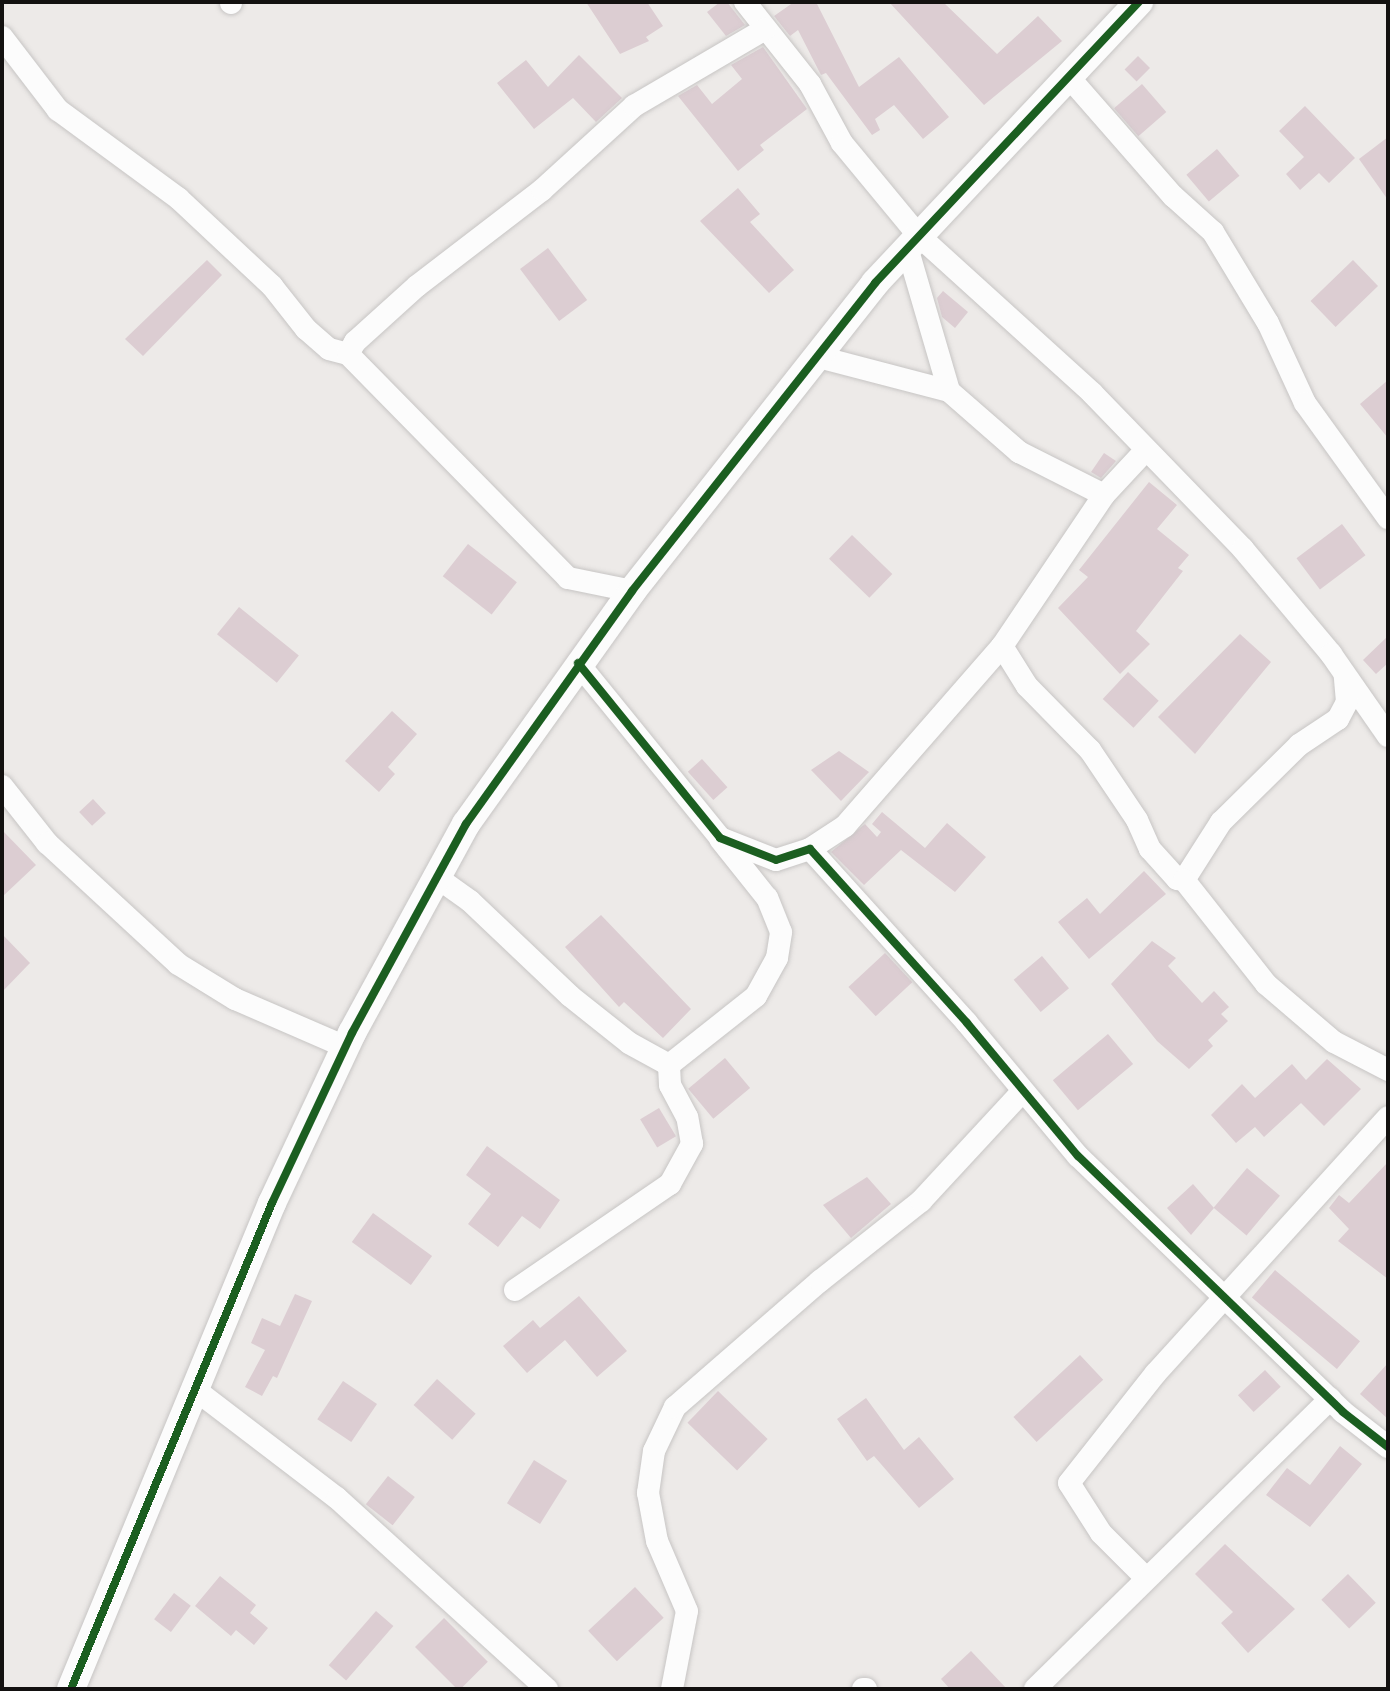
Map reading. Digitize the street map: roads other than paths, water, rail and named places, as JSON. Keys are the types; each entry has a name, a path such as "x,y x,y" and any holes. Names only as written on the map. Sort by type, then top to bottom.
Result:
{"street":[{"path":"745,2 810,84 842,143 913,241 1092,393 1251,557 1345,674 1388,736"},
{"path":"71,1689 193,1388 346,1047 435,876 578,663 815,356 913,241 1139,2"},
{"path":"348,354 417,286 542,190 634,106 765,29"},
{"path":"2,37 58,110 178,198 272,286 306,329 329,349 348,354 568,578 632,591"},
{"path":"1067,75 1173,196 1213,232 1268,323 1305,403 1388,518"},
{"path":"913,241 949,391"},
{"path":"815,356 949,391 1019,452 1104,495"},
{"path":"720,838 776,860 810,849 845,826 1002,646 1104,495 1145,451"},
{"path":"1002,646 1027,686 1090,750 1137,820 1150,849 1168,871 1184,880 1266,984 1334,1042 1388,1070"},
{"path":"578,663 767,898 781,932 777,958 756,996 669,1065"},
{"path":"1184,880 1221,822 1299,745 1338,719 1347,702 1345,674"},
{"path":"2,786 47,843 178,964 235,999 346,1047"},
{"path":"810,849 967,1023 1021,1093 1078,1156 1330,1399 1388,1447"},
{"path":"435,876 470,901 582,1005 629,1043 669,1065"},
{"path":"515,1290 670,1184 692,1144 687,1117 670,1085 669,1065"},
{"path":"672,1689 687,1611 657,1541 648,1493 654,1451 675,1407 921,1201 1021,1093"},
{"path":"1145,1577 1101,1533 1069,1483 1108,1429 1388,1117"},
{"path":"193,1388 337,1498 547,1689"},
{"path":"1035,1689 1145,1577 1330,1399"}]}
